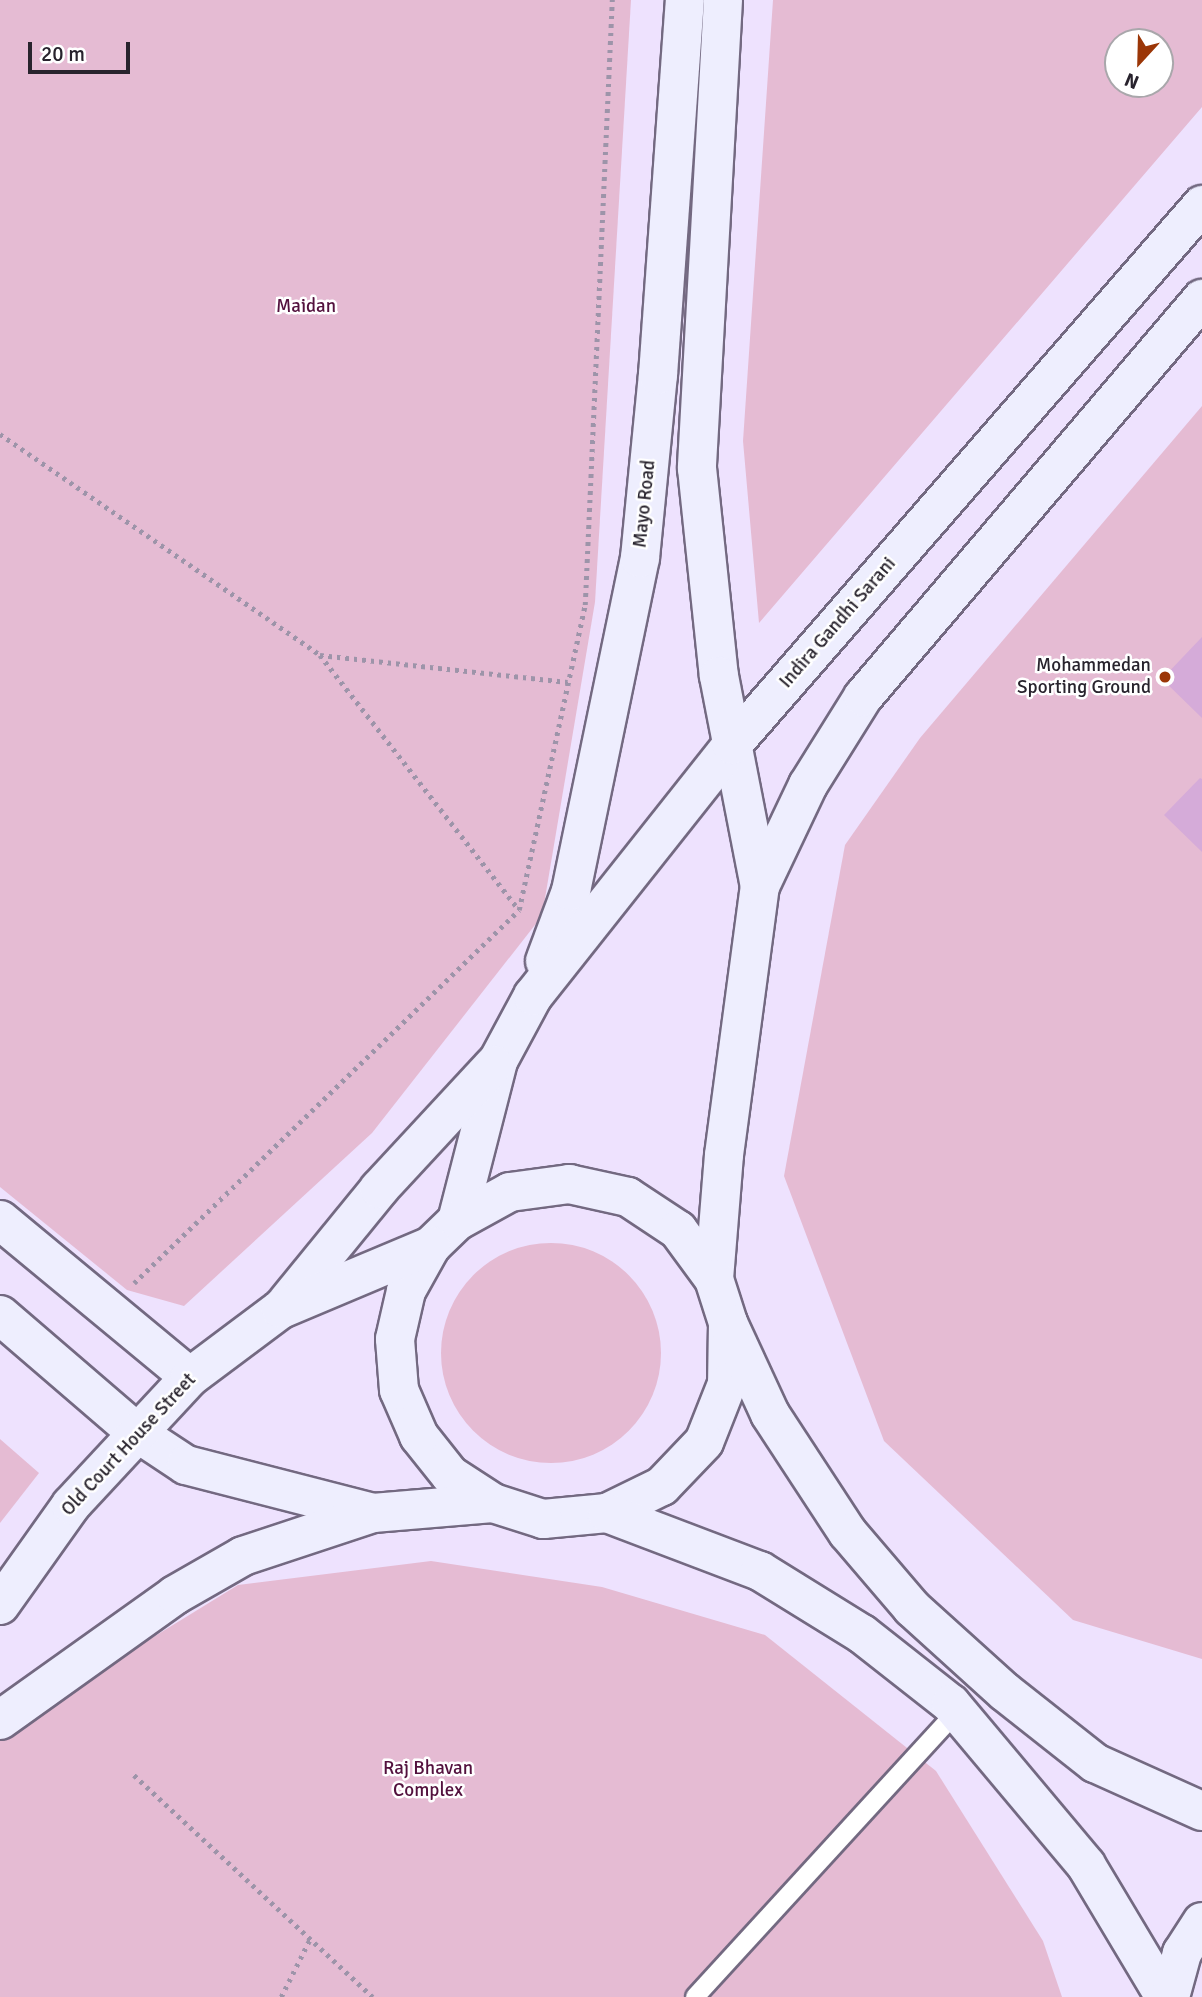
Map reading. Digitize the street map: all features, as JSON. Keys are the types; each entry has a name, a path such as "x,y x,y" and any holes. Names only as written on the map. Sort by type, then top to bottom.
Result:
{"main road":[{"name":"Mayo Road","path":"533,996 571,891 639,558 658,375 685,0"},
{"path":"723,0 698,468 719,676 761,886"},
{"name":"Indira Gandhi Sarani","path":"498,1061 533,996 732,745 1202,205"},
{"path":"714,1279 725,1142 761,886 808,785 863,697 1202,299"},
{"path":"498,1061 444,1234 406,1291 395,1339 399,1390 419,1436 450,1475 493,1503 543,1519 607,1513 662,1486 704,1442 727,1384 728,1323"},
{"path":"281,1309 379,1189 498,1061"},
{"path":"281,1309 444,1234 510,1192 569,1184 628,1197 678,1230 714,1279 728,1323 770,1414 848,1533 912,1608 1005,1692 1095,1763 1202,1811"},
{"path":"0,1220 190,1377"},
{"name":"Old Court House Street","path":"0,1605 71,1505 136,1432 190,1377 281,1309"},
{"path":"0,1315 136,1432 186,1465 373,1513"},
{"path":"0,1720 175,1595 231,1562 373,1513 493,1503"},
{"path":"607,1513 760,1572 862,1634 958,1710 1086,1865 1168,1997"},
{"path":"1168,1997 1182,1953 1202,1922"}],"lane":[{"path":"695,1997 958,1710"}],"path":[{"path":"127,1290 519,910 585,605 612,0"},
{"path":"0,434 320,655 519,910"},
{"path":"320,655 568,682"},
{"path":"134,1775 373,1997"},
{"path":"281,1997 310,1939"}],"green space":[{"name":"Maidan","path":"0,0 631,0 595,602 542,916 372,1133 184,1306 127,1290 0,1187"},
{"path":"773,0 1202,0 1202,107 759,623 743,441"},
{"path":"1202,406 1202,1659 1073,1620 884,1441 784,1176 845,845 920,738"},
{"path":"551,1243 593,1251 629,1275 653,1311 661,1353 653,1395 629,1431 593,1455 551,1463 509,1455 473,1431 449,1395 441,1353 449,1311 473,1275 509,1251"},
{"path":"0,1439 39,1473 0,1523"},
{"name":"Raj Bhavan Complex","path":"431,1561 602,1587 765,1635 936,1771 1043,1941 1062,1997 0,1997 0,1738 12,1724 238,1585"}],"building":[{"path":"1202,637 1202,718 1162,679"},
{"path":"1200,778 1202,779 1202,852 1164,815"}],"place":[{"name":"Mohammedan Sporting Ground","path":"1165,677"}]}
